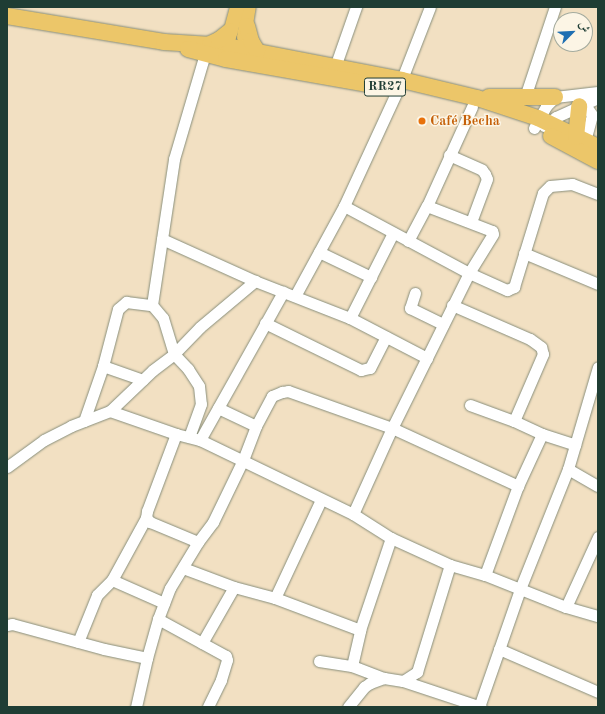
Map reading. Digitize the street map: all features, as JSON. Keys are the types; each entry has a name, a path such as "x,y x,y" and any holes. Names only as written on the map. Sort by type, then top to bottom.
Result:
{"highway":[{"name":"RR27","path":"7,16 208,49 237,49 335,67 475,102 587,142"},
{"path":"208,49 219,40 237,49 251,41 247,26"},
{"name":"RR27","path":"237,49 312,75 400,84"},
{"path":"475,102 525,97 556,97"},
{"path":"586,107 587,142"},
{"name":"RR27","path":"540,125 598,161"}],"main road":[{"path":"237,7 237,49"},
{"path":"247,26 249,7"}],"street":[{"path":"335,67 356,7"},
{"path":"295,296 344,206 400,84 430,7"},
{"path":"525,97 554,7"},
{"path":"152,305 174,160 208,49"},
{"path":"586,107 598,92"},
{"path":"540,125 549,102 556,97 586,107"},
{"path":"540,125 586,107 598,98"},
{"path":"408,241 427,206 449,155 475,102"},
{"path":"449,155 482,170 487,179 472,222"},
{"path":"344,206 469,273 507,290 514,287 543,193 550,186 572,184 598,194"},
{"path":"353,514 392,428 452,305 469,273 493,234 490,229 427,206"},
{"path":"350,318 393,233"},
{"path":"162,239 255,282 350,318 427,358"},
{"path":"319,252 371,277"},
{"path":"524,253 598,284"},
{"path":"7,467 44,440 84,421 110,411 142,380 174,354 200,326 255,282"},
{"path":"200,440 283,292"},
{"path":"415,293 410,308 443,324"},
{"path":"84,421 103,366 118,308 126,302 152,305 164,318 174,354 188,369 199,386 201,404 189,437"},
{"path":"452,305 530,339 541,347 543,354 514,421"},
{"path":"265,323 361,370 370,368 386,337"},
{"path":"103,366 142,380"},
{"path":"319,660 352,666 384,678 403,681 480,707 520,589 568,469 598,367"},
{"path":"136,707 147,658 164,603 182,568 198,542 213,522 243,460 256,426 272,396 288,391 392,428 518,486"},
{"path":"470,405 514,421 542,434 575,445"},
{"path":"218,408 256,426"},
{"path":"110,411 176,434 200,440 321,500 353,514 391,538 450,565 485,575 566,607 598,616"},
{"path":"78,642 97,595 112,580 146,518 147,511 176,434"},
{"path":"485,575 518,486 542,434"},
{"path":"568,469 598,486"},
{"path":"275,598 321,500"},
{"path":"146,518 150,522 198,542"},
{"path":"566,607 598,536"},
{"path":"352,666 360,630 391,538"},
{"path":"403,681 417,672 450,565"},
{"path":"182,568 234,587 275,598 360,630"},
{"path":"112,580 164,603"},
{"path":"202,643 234,587"},
{"path":"158,619 223,653 227,660 221,680 208,707"},
{"path":"7,625 12,624 104,649 147,658"},
{"path":"499,649 597,688"},
{"path":"348,707 364,687 384,678"}],"place":[{"name":"Café Becha","path":"422,121"}]}
